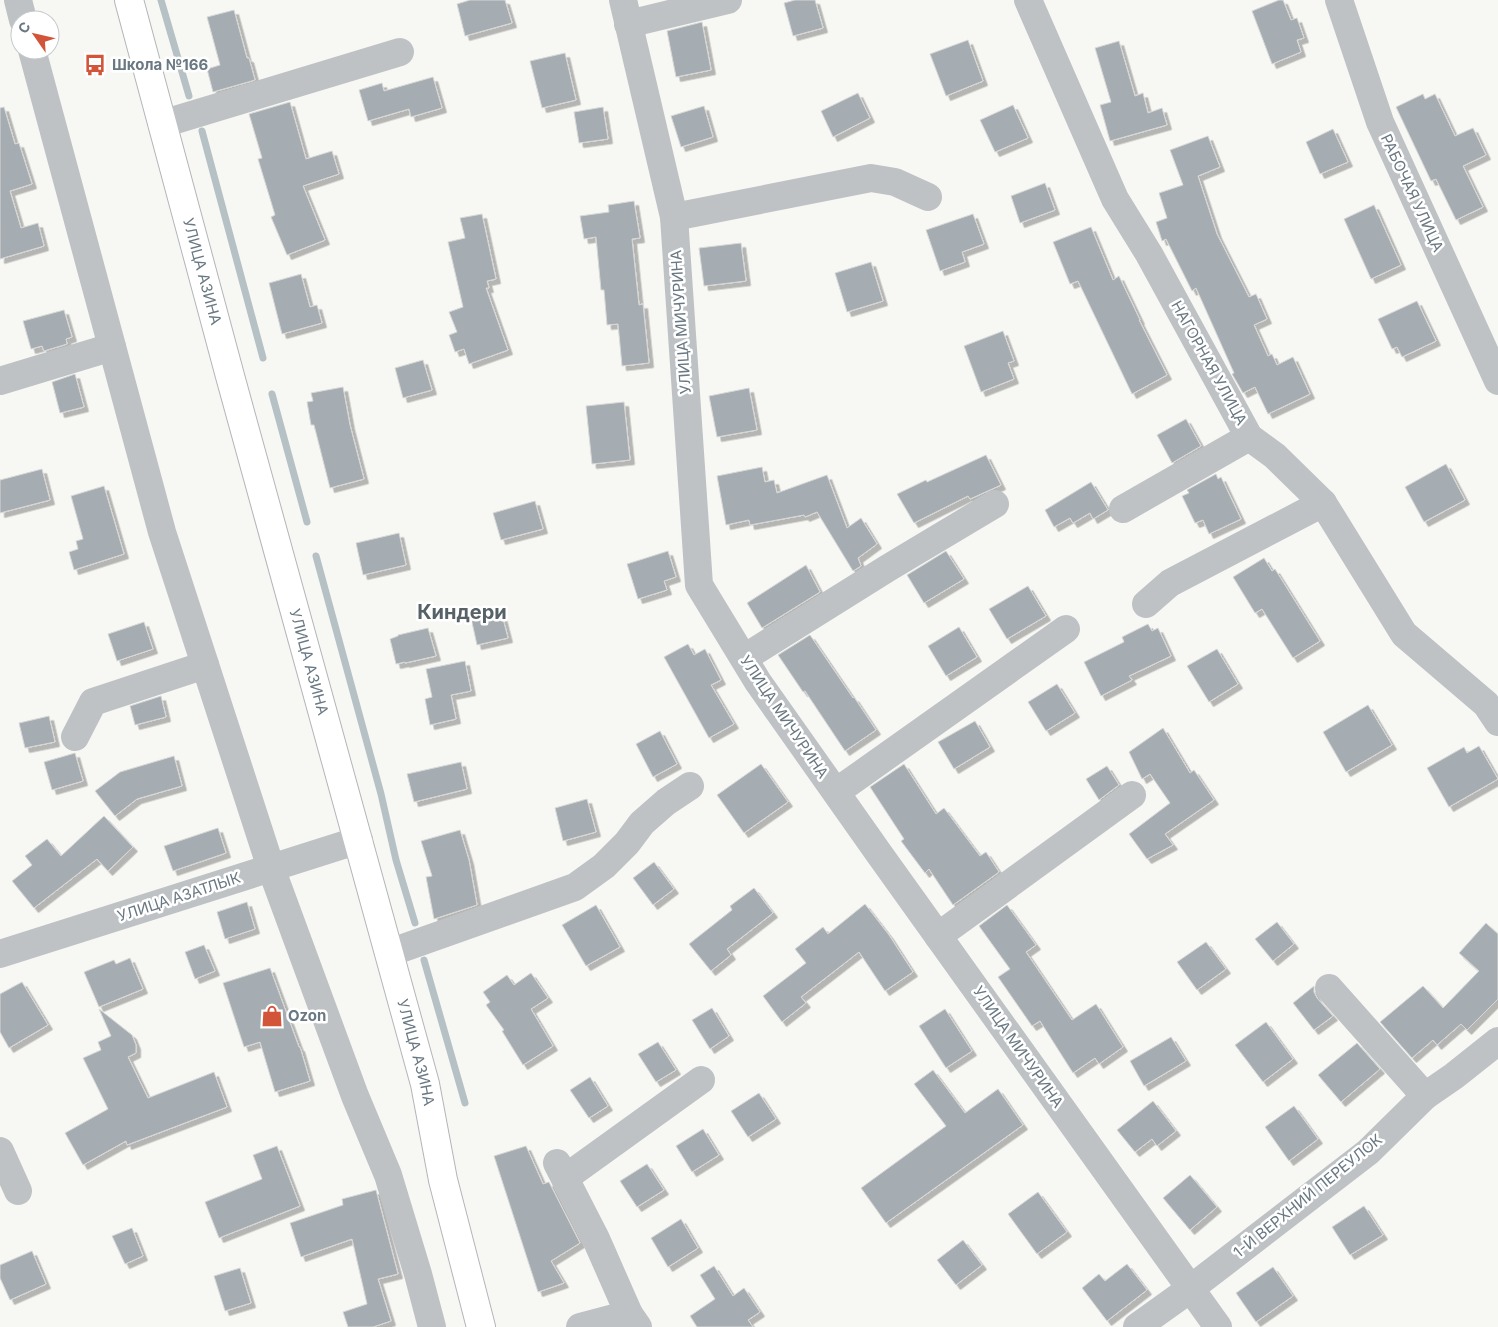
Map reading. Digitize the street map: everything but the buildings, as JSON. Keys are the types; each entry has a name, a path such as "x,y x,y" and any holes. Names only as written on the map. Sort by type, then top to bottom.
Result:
{"main road":[{"name":"УЛИЦА АЗИНА","path":"129,0 425,1084 443,1180 481,1327"}],"street":[{"path":"0,1 4,0"},
{"path":"625,12 728,0"},
{"name":"НАГОРНАЯ УЛИЦА","path":"1028,0 1115,199 1149,254 1249,437 1274,456 1323,503 1404,634 1486,704 1498,722"},
{"name":"РАБОЧАЯ УЛИЦА","path":"1339,0 1380,122 1498,381"},
{"name":"УЛИЦА МИЧУРИНА","path":"625,12 674,218 699,585 758,682 1218,1327"},
{"path":"162,124 400,52"},
{"path":"35,60 162,532 271,868 355,1096 388,1175 432,1327"},
{"path":"674,218 870,178 895,182 928,197"},
{"path":"0,381 112,347"},
{"path":"1123,509 1249,437"},
{"path":"1146,604 1170,583 1323,503"},
{"path":"744,658 995,504"},
{"path":"836,792 1066,629"},
{"path":"75,737 93,702 205,665"},
{"path":"389,953 574,887 604,866 627,843 642,822 666,802 690,786"},
{"path":"938,936 1132,795"},
{"name":"УЛИЦА АЗАТЛЫК","path":"0,954 359,840"},
{"path":"1329,988 1425,1096"},
{"name":"1-Й ВЕРХНИЙ ПЕРЕУЛОК","path":"1137,1327 1190,1289 1368,1152 1425,1096 1498,1041"},
{"path":"580,1327 634,1320 561,1170 701,1080"},
{"path":"0,1151 18,1192"}],"waterway":[{"path":"161,0 189,96"},
{"path":"202,131 263,358"},
{"path":"272,394 307,522"},
{"path":"316,556 381,794 396,860 415,923"},
{"path":"424,960 465,1103"}],"place":[{"name":"Школа №166","path":"95,65"},
{"name":"Ozon","path":"272,1016"}],"district":[{"name":"Киндери","path":"462,612"}]}
